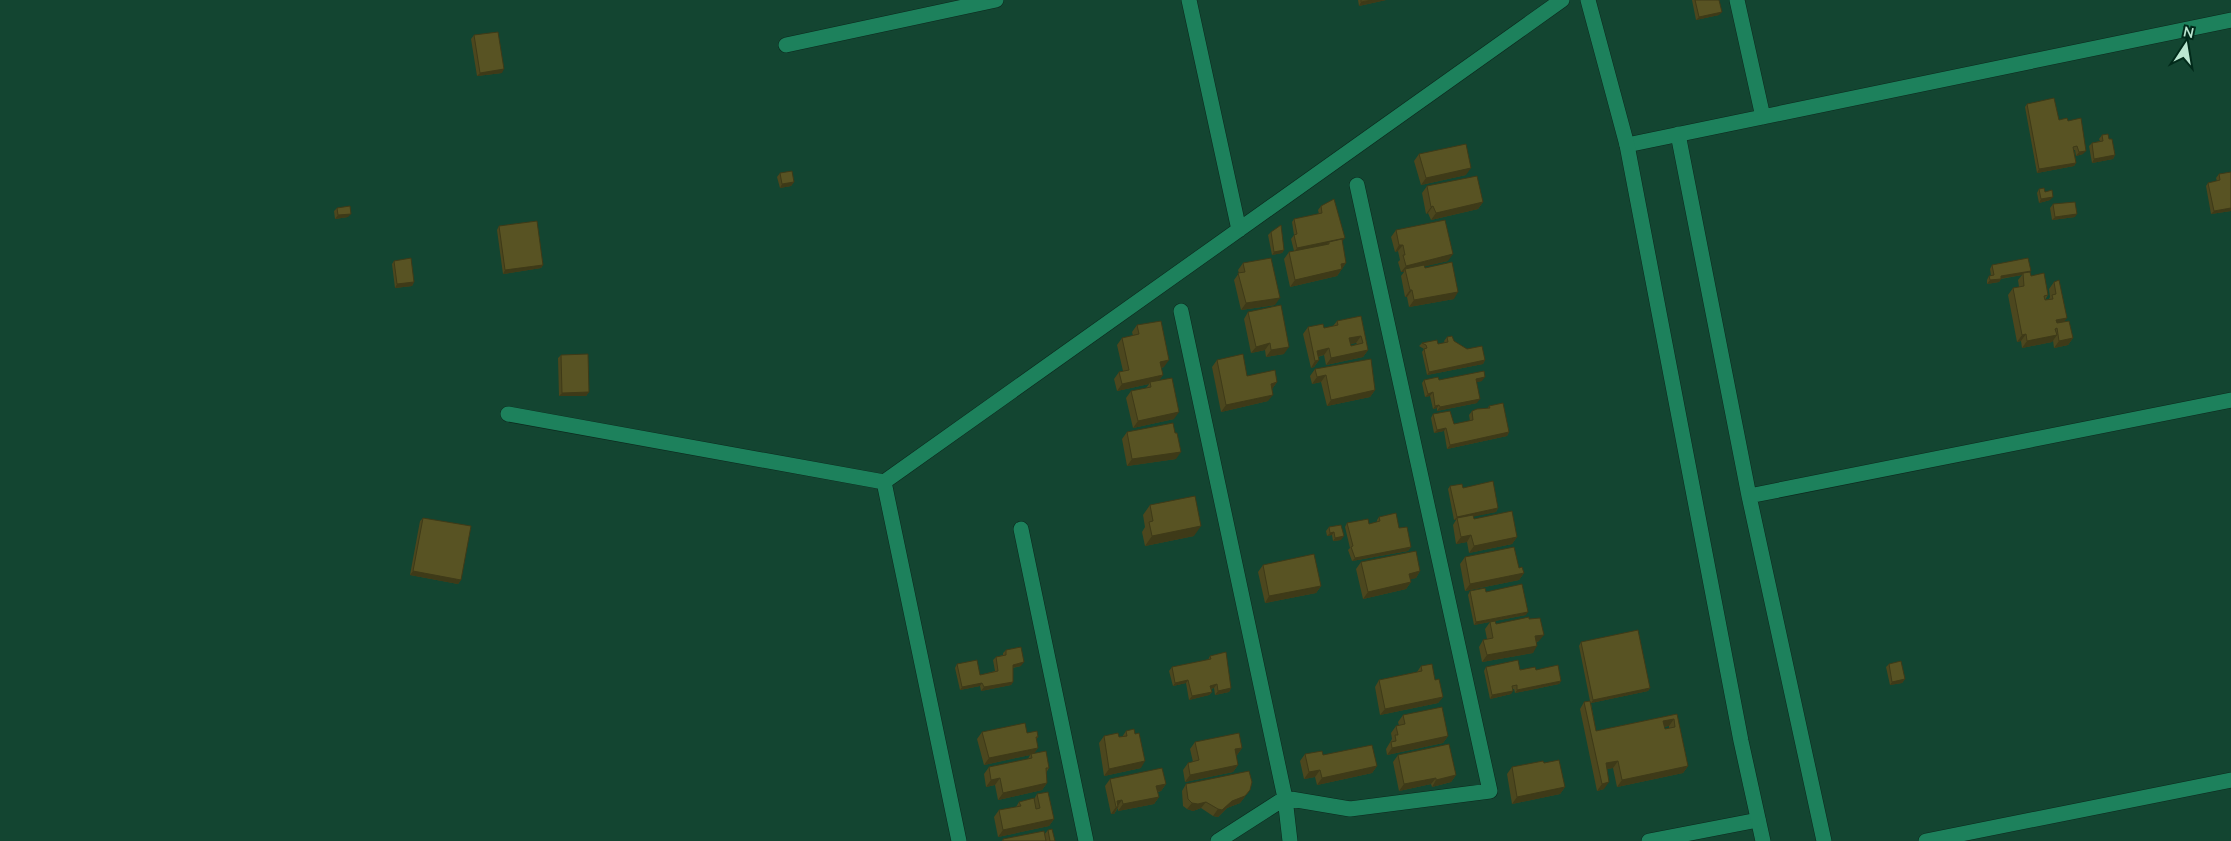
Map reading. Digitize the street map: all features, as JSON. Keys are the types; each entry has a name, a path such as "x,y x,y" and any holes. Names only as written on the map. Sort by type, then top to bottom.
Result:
{"street":[{"path":"786,45 996,0"},
{"path":"1189,0 1239,230"},
{"path":"508,414 884,482 1562,0"},
{"path":"1588,0 1627,145 1741,741 1763,841"},
{"path":"1737,0 1763,117"},
{"path":"1627,145 2231,20"},
{"path":"1678,134 1749,496 1824,841"},
{"path":"1218,841 1285,798 1350,809 1490,791 1357,185"},
{"path":"1181,311 1285,798 1290,841"},
{"path":"1749,496 2231,400"},
{"path":"884,482 958,841"},
{"path":"1022,528 1086,841"},
{"path":"1926,841 2231,780"},
{"path":"1649,841 1758,820"}],"building":[{"path":"1695,0 1719,0 1722,12 1699,17"},
{"path":"498,32 504,69 480,73 474,35"},
{"path":"2054,98 2059,120 2067,118 2068,121 2081,118 2086,151 2079,152 2077,146 2073,147 2076,163 2039,169 2027,104"},
{"path":"2108,134 2109,139 2112,139 2115,155 2094,159 2092,143 2103,141 2102,135"},
{"path":"1466,144 1471,168 1426,178 1419,154"},
{"path":"792,171 794,182 782,184 780,173"},
{"path":"2231,172 2231,208 2214,211 2208,183 2220,180 2219,174"},
{"path":"1477,176 1483,202 1436,213 1433,206 1431,207 1427,186"},
{"path":"2044,188 2045,192 2052,190 2053,197 2041,199 2039,189"},
{"path":"1334,199 1345,238 1297,248 1294,235 1297,234 1294,219 1322,213 1321,206"},
{"path":"2075,202 2077,214 2055,217 2053,204"},
{"path":"350,206 351,214 338,215 337,208"},
{"path":"1445,220 1453,254 1406,266 1403,245 1399,245 1396,230"},
{"path":"537,221 543,265 505,270 499,226"},
{"path":"1281,225 1284,250 1274,252 1271,232"},
{"path":"1342,239 1346,263 1341,264 1342,269 1295,280 1289,252 1329,244 1329,242"},
{"path":"411,258 414,282 397,284 394,261"},
{"path":"1271,258 1280,298 1246,303 1238,273 1245,272 1243,263"},
{"path":"2028,258 2031,271 2001,276 2001,279 1990,280 1989,276 1994,275 1992,265"},
{"path":"1452,262 1458,292 1414,300 1405,269 1424,265 1425,268"},
{"path":"2030,272 2031,276 2044,273 2048,295 2044,296 2045,300 2053,299 2052,295 2056,294 2054,282 2059,280 2067,318 2056,320 2057,323 2069,321 2073,338 2059,341 2057,328 2055,329 2057,335 2027,341 2026,334 2022,335 2013,288 2024,286 2023,273"},
{"path":"1281,305 1289,347 1271,350 1270,343 1256,347 1248,312"},
{"path":"1361,316 1368,350 1331,358 1329,348 1317,351 1319,360 1315,361 1308,327 1323,324 1324,328 1338,325 1337,321","holes":["1361,336 1363,343 1351,346 1349,338"]},
{"path":"1161,321 1169,360 1160,362 1163,375 1122,384 1119,372 1129,370 1122,338 1139,334 1137,325"},
{"path":"1452,336 1454,341 1467,349 1482,346 1485,360 1429,372 1424,349 1427,348 1422,343 1437,340 1438,344 1448,342 1447,337"},
{"path":"588,354 589,392 562,393 561,355"},
{"path":"1243,354 1247,376 1275,370 1277,382 1271,384 1273,395 1226,405 1217,360"},
{"path":"1371,359 1375,390 1331,400 1326,375 1317,377 1315,369"},
{"path":"1484,371 1485,377 1476,379 1480,399 1440,407 1439,405 1435,406 1433,392 1428,394 1424,380 1438,377 1439,380"},
{"path":"1172,378 1179,412 1138,421 1131,391 1151,387 1150,382"},
{"path":"1503,403 1509,432 1450,445 1446,428 1437,430 1433,414 1450,411 1454,424 1473,420 1472,411 1490,408 1489,406"},
{"path":"1173,423 1181,452 1132,459 1127,432"},
{"path":"1493,481 1498,508 1457,517 1450,486 1462,484 1463,488"},
{"path":"1195,496 1201,526 1152,536 1149,522 1153,521 1150,505"},
{"path":"1512,511 1517,537 1474,546 1471,535 1461,537 1457,518 1473,515 1474,519"},
{"path":"1396,513 1399,528 1407,527 1411,547 1355,558 1347,523 1368,519 1369,524 1380,521 1379,517"},
{"path":"423,518 471,526 461,580 413,571"},
{"path":"1341,525 1344,536 1335,538 1334,532 1330,533 1329,527"},
{"path":"1514,547 1519,568 1522,567 1524,573 1470,584 1465,557"},
{"path":"1416,551 1420,571 1409,574 1411,582 1368,592 1361,562"},
{"path":"1314,554 1321,586 1269,596 1263,565"},
{"path":"1522,584 1528,612 1476,622 1470,591 1485,588 1486,592"},
{"path":"1529,617 1529,619 1540,618 1544,635 1535,636 1537,646 1487,655 1483,640 1493,638 1490,622 1495,621 1496,624"},
{"path":"1638,630 1650,688 1593,700 1581,642"},
{"path":"1021,647 1024,662 1013,665 1013,682 984,687 982,683 962,687 957,664 977,660 980,675 998,671 996,657 1006,655 1006,650"},
{"path":"1226,652 1231,688 1218,691 1217,684 1210,686 1212,692 1192,696 1188,680 1175,683 1172,667 1211,659 1210,656"},
{"path":"1518,660 1520,670 1535,667 1536,670 1558,665 1561,681 1517,690 1517,685 1512,686 1513,691 1492,695 1486,667"},
{"path":"1901,661 1905,679 1892,682 1889,664"},
{"path":"1432,664 1435,680 1439,679 1443,697 1385,709 1379,680 1422,671 1421,666"},
{"path":"1590,701 1596,731 1677,714 1688,766 1622,780 1618,761 1606,763 1609,782 1602,784 1584,702","holes":["1674,719 1675,727 1665,729 1663,721"]},
{"path":"1442,707 1448,736 1392,748 1391,742 1396,741 1395,735 1398,735 1396,726 1405,724 1403,715"},
{"path":"1025,723 1027,733 1037,731 1038,748 989,758 982,732"},
{"path":"1134,729 1135,734 1139,733 1145,761 1109,769 1104,736 1118,733 1119,737 1127,736 1126,731"},
{"path":"1239,733 1242,748 1235,749 1238,765 1190,775 1188,763 1199,760 1195,742"},
{"path":"1449,744 1456,775 1436,780 1436,778 1404,784 1398,755"},
{"path":"1372,745 1377,766 1322,778 1320,770 1309,772 1305,754 1322,751 1323,755"},
{"path":"1046,751 1049,768 1046,768 1047,783 1003,793 1000,778 991,780 989,767 1032,758 1031,754"},
{"path":"1559,760 1565,787 1517,797 1512,767"},
{"path":"1162,768 1166,784 1156,786 1159,797 1123,804 1122,800 1117,801 1118,807 1116,807 1110,779"},
{"path":"1249,771 1252,782 1250,790 1245,796 1232,801 1222,810 1206,802 1192,803 1188,799 1186,784"},
{"path":"1048,792 1054,819 1003,830 999,810 1021,806 1019,802 1034,798 1036,809 1040,808 1037,794"},
{"path":"1052,829 1055,841 1050,841 1048,830"},
{"path":"1044,831 1046,841 1003,841 1003,839"}]}
